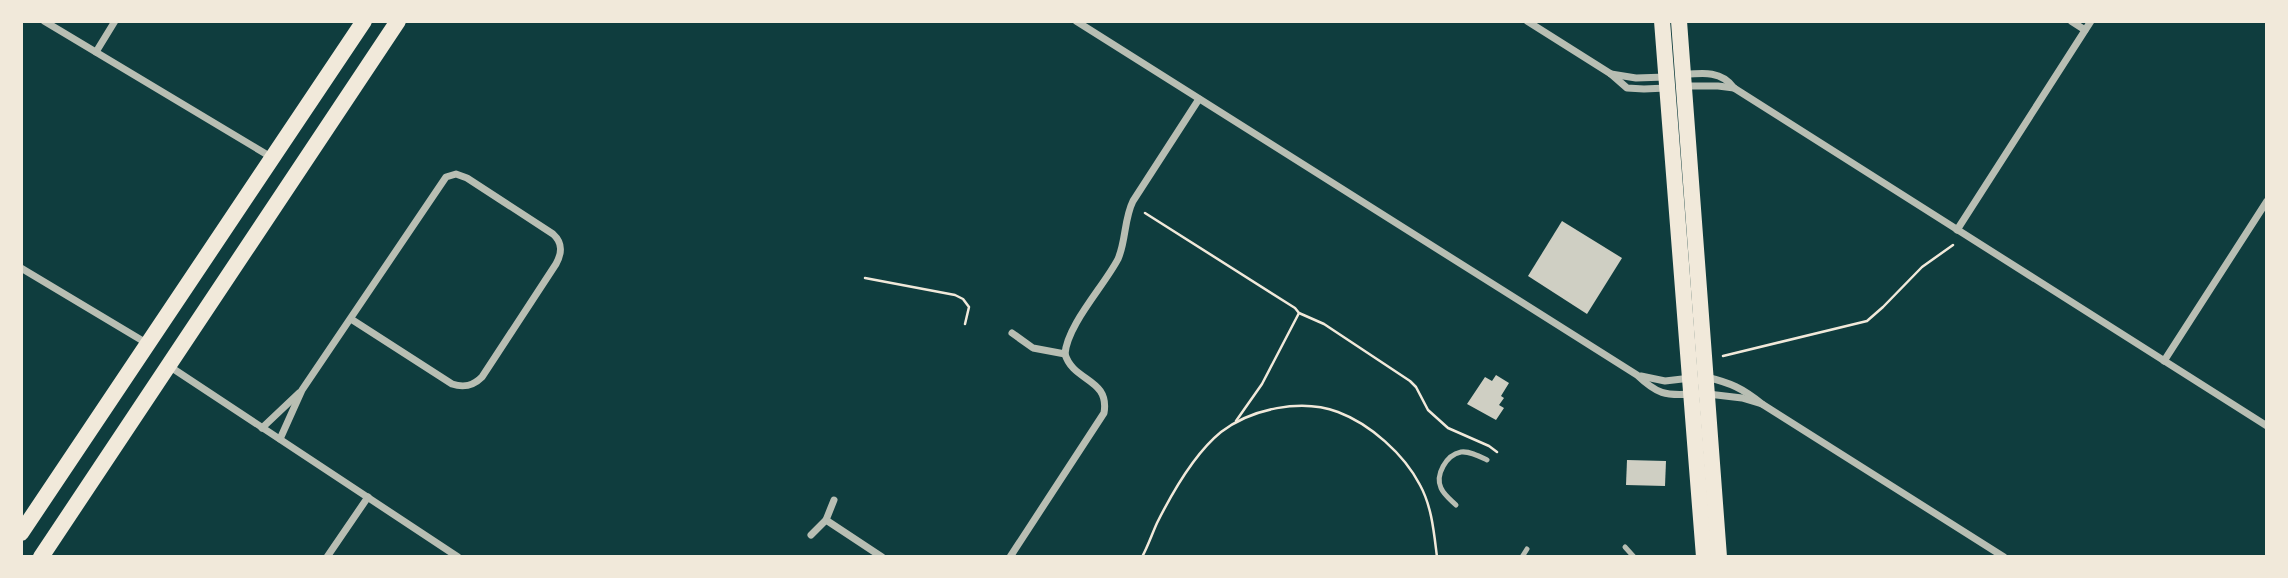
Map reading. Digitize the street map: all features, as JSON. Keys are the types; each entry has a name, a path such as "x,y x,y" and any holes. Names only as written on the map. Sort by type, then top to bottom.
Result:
{"main road":[{"path":"21,533 365,21"},
{"path":"41,557 398,21"},
{"path":"1662,21 1675,81 1699,386 1719,557"},
{"path":"1675,81 1679,21"},
{"path":"1699,386 1704,557"}],"street":[{"path":"44,21 273,159"},
{"path":"96,52 115,21"},
{"path":"1076,21 1637,375 1649,386 1664,394 1699,386 1736,385 2004,557"},
{"path":"1527,21 1633,89 1710,73 1728,80 1734,89"},
{"path":"2071,21 2085,30"},
{"path":"1957,230 2091,21"},
{"path":"1675,81 1734,89 2267,426"},
{"path":"1010,557 1104,413 1104,401 1099,388 1072,367 1065,354 1072,333 1117,261 1126,219 1133,201 1199,99"},
{"path":"280,439 302,390 442,182 451,174 467,178 553,234 560,243 561,251 556,264 482,377 474,384 452,384 351,318"},
{"path":"2164,361 2267,201"},
{"path":"21,268 148,344"},
{"path":"1012,333 1033,348 1065,354"},
{"path":"168,366 458,557"},
{"path":"1637,375 1699,386 1762,404"},
{"path":"262,428 302,390"},
{"path":"327,557 368,497"},
{"path":"811,535 826,520 834,500"},
{"path":"826,520 882,557"}],"lane":[{"path":"1456,505 1440,487 1444,463 1462,452 1476,454 1487,460"},
{"path":"1625,547 1634,557"},
{"path":"1522,557 1527,549"}],"path":[{"path":"1145,213 1299,313 1324,324 1413,384 1428,410 1448,428 1497,452"},
{"path":"1723,356 1867,321 1922,267 1953,245"},
{"path":"865,278 955,295 963,299 968,307 965,324"},
{"path":"1236,422 1262,384 1299,313"},
{"path":"1142,557 1166,506 1183,478 1219,434 1236,422 1272,410 1314,407 1339,412 1370,431 1396,453 1420,484 1429,507 1437,557"}],"building":[{"path":"1562,221 1622,258 1587,314 1528,276"},
{"path":"1496,375 1509,383 1499,405 1504,408 1496,420 1467,404 1485,377 1492,381"},
{"path":"1627,460 1666,461 1665,486 1626,485"}]}
